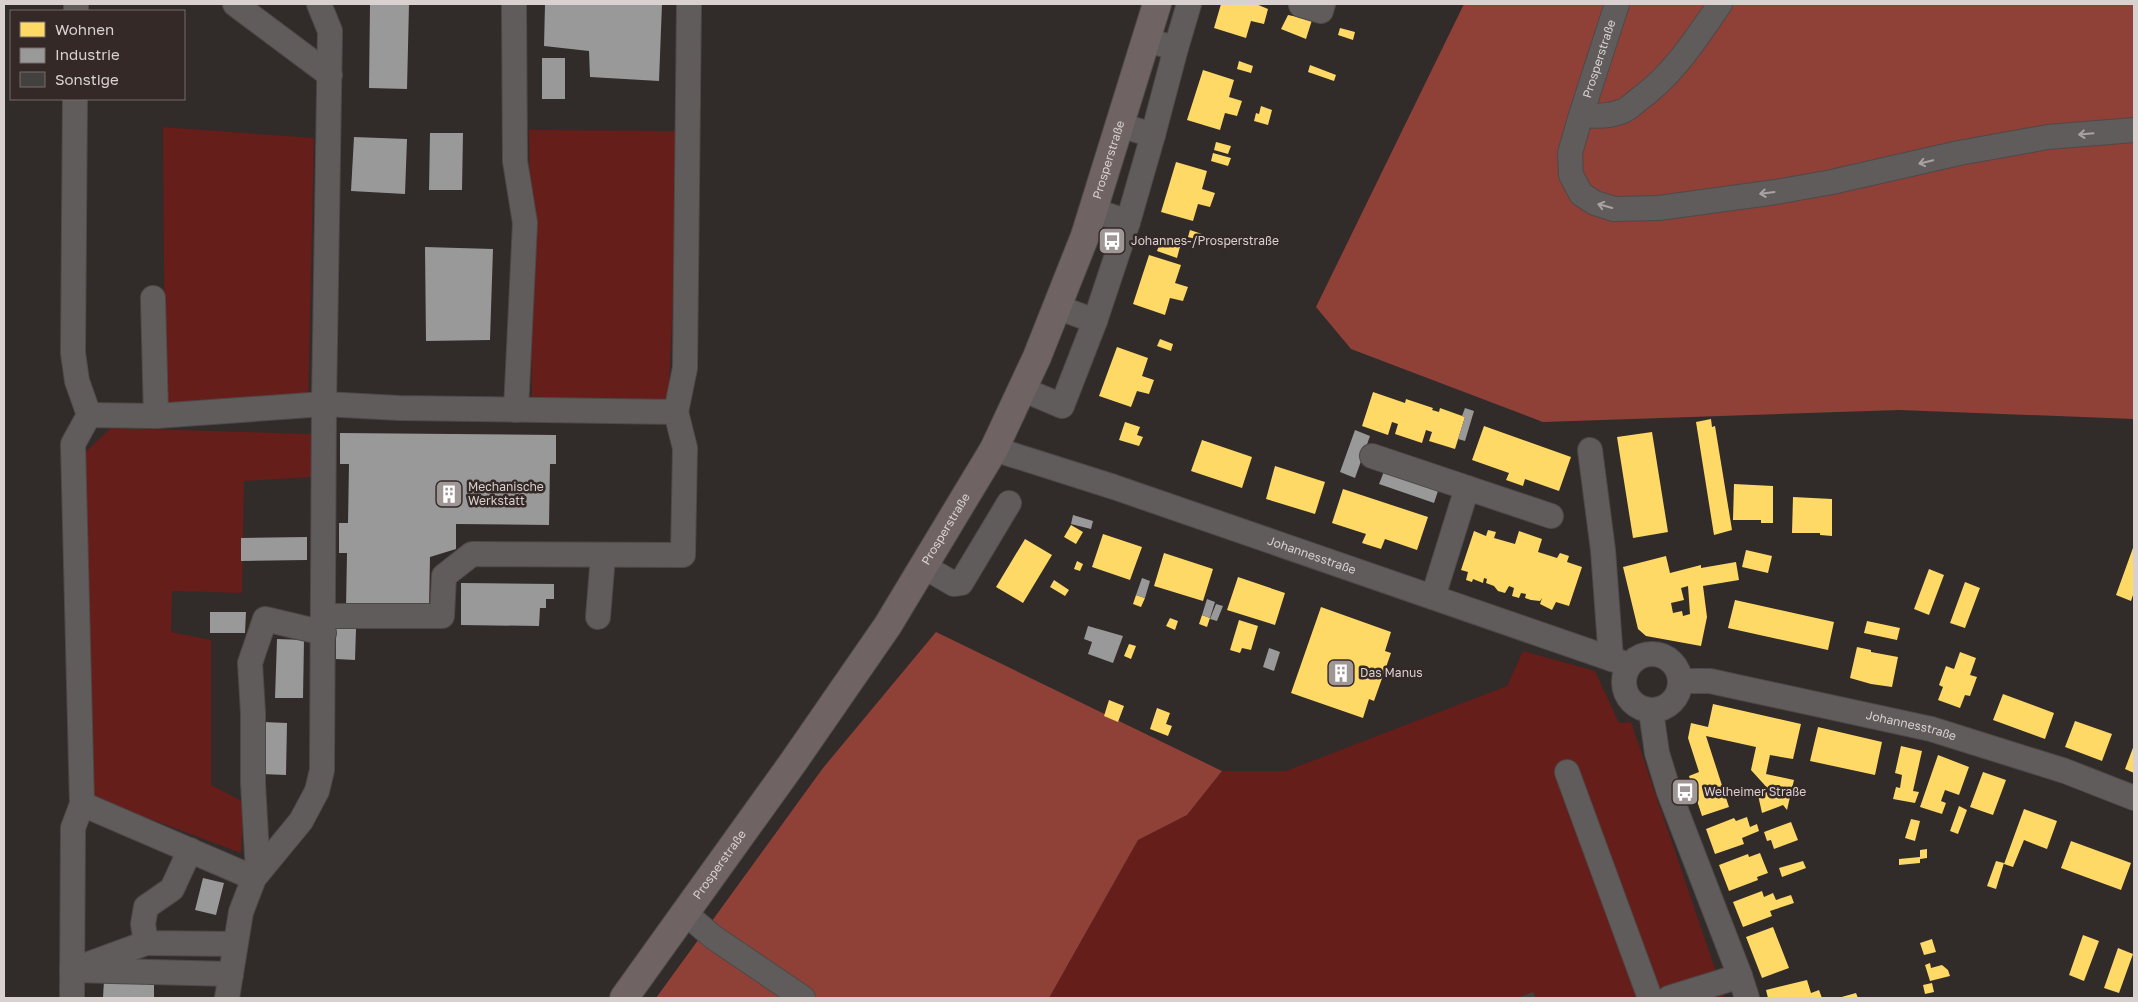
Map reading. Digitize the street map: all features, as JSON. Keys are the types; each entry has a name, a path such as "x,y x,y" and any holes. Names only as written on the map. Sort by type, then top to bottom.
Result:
{"main road":[{"name":"Prosperstraße","path":"624,998 789,769 888,625 994,449 1022,389 1085,236 1157,4"}],"street":[{"path":"235,4 330,75"},
{"path":"319,4 330,31"},
{"path":"227,998 240,912 256,876 301,821 317,791 322,770 324,404 330,4"},
{"path":"514,4 515,161 525,223 516,410"},
{"path":"256,876 253,713 250,663 264,619 323,624 442,616 444,576 472,554 683,555 685,448 676,412 685,368 689,4"},
{"path":"1022,389 1062,406 1095,321 1128,222 1189,4"},
{"name":"Prosperstraße","path":"1617,4 1570,153 1571,174 1581,194 1595,203 1614,209 1660,208 1776,192 2048,136 2134,130"},
{"path":"1581,115 1603,117 1624,111 1645,95 1668,73 1694,42 1720,4"},
{"path":"1145,40 1176,48"},
{"path":"72,998 73,828 82,804 72,444 89,415 77,381 73,353 75,100"},
{"path":"1119,125 1153,135"},
{"path":"1093,210 1128,222"},
{"path":"153,298 156,416"},
{"path":"1057,307 1095,321"},
{"path":"89,415 156,416 324,404 516,410 676,412"},
{"name":"Johannesstraße","path":"994,449 1124,490 1620,662"},
{"path":"1590,450 1603,550 1620,662 1624,674 1623,685 1626,695 1637,706 1651,711 1663,708 1672,702 1678,693 1680,682 1675,665 1660,654 1643,655 1620,662"},
{"path":"1372,456 1551,516"},
{"path":"1433,598 1467,488"},
{"path":"923,566 954,584 961,583 1009,504"},
{"path":"598,617 602,556"},
{"name":"Johannesstraße","path":"1680,682 1710,681 1930,729 2065,771 2134,798"},
{"path":"1651,711 1657,753 1669,792 1740,976 1746,998"},
{"path":"1567,772 1650,998"},
{"path":"82,804 256,876"},
{"path":"146,943 143,924 146,907 172,889 190,850"},
{"path":"686,913 713,937 803,998"},
{"path":"72,970 146,943 235,944"},
{"path":"72,970 231,974"},
{"path":"1669,998 1740,976"}],"shaded area":[{"path":"1464,4 2134,4 2134,419 1899,410 1543,422 1351,349 1316,307"},
{"path":"163,127 314,138 308,406 165,406"},
{"path":"529,130 681,131 668,405 532,407"},
{"path":"111,428 312,434 312,477 244,481 242,593 172,591 171,632 211,640 211,785 244,802 241,853 89,796 80,457"},
{"path":"936,632 1222,771 1187,815 1138,840 1049,998 656,998 823,768"},
{"path":"1523,651 1595,671 1619,723 1631,722 1725,998 1049,998 1138,840 1187,815 1222,771 1286,771 1507,686"}],"building: Wohnen":[{"path":"1221,4 1256,4 1268,9 1264,24 1251,21 1246,38 1214,28"},
{"path":"1288,15 1312,20 1306,39 1281,29"},
{"path":"1340,28 1355,32 1353,40 1338,35"},
{"path":"1239,61 1253,66 1251,73 1237,69"},
{"path":"1310,65 1336,75 1334,81 1308,72"},
{"path":"1203,70 1234,80 1229,97 1242,101 1237,116 1225,113 1220,130 1187,120"},
{"path":"1261,106 1272,110 1268,125 1254,121 1256,113 1259,114"},
{"path":"1216,142 1231,146 1228,154 1214,150"},
{"path":"1213,153 1231,158 1228,166 1211,161"},
{"path":"1176,162 1207,171 1202,189 1215,193 1210,207 1198,204 1193,221 1161,212"},
{"path":"1190,230 1205,235 1203,241 1188,237"},
{"path":"1162,237 1181,243 1177,258 1157,251"},
{"path":"1149,255 1181,265 1175,283 1188,287 1183,301 1170,298 1165,315 1133,304"},
{"path":"1160,339 1173,344 1171,351 1157,346"},
{"path":"1117,347 1148,358 1142,376 1154,380 1149,394 1137,391 1131,407 1099,396"},
{"path":"1373,392 1405,403 1406,399 1433,408 1432,410 1439,412 1440,408 1465,417 1455,449 1429,441 1432,432 1426,430 1422,443 1395,434 1398,424 1392,422 1388,435 1362,426"},
{"path":"1711,419 1712,427 1715,426 1732,530 1714,535 1696,422"},
{"path":"1125,422 1140,427 1137,435 1143,437 1139,446 1119,440"},
{"path":"1484,426 1571,457 1559,491 1525,479 1523,486 1506,480 1509,473 1472,460"},
{"path":"1652,432 1668,532 1633,538 1617,437"},
{"path":"1202,440 1252,457 1242,488 1191,471"},
{"path":"1275,466 1325,482 1315,514 1266,499"},
{"path":"1734,484 1773,486 1773,523 1761,523 1761,520 1733,520"},
{"path":"1343,489 1428,517 1417,550 1385,539 1381,549 1362,543 1366,534 1332,523"},
{"path":"1793,497 1832,499 1832,536 1820,535 1820,533 1792,533"},
{"path":"1071,525 1083,532 1076,544 1064,537"},
{"path":"1488,530 1496,532 1494,538 1515,544 1519,531 1542,539 1538,552 1557,558 1560,553 1569,556 1567,562 1582,567 1569,606 1556,602 1552,610 1540,604 1542,598 1540,601 1531,600 1525,598 1526,594 1521,593 1519,598 1512,596 1514,588 1509,586 1505,593 1486,583 1487,579 1484,578 1483,583 1473,579 1472,582 1466,580 1468,572 1461,570 1474,531 1486,536"},
{"path":"1103,534 1142,547 1130,580 1092,567"},
{"path":"1025,539 1052,555 1023,603 996,587"},
{"path":"2134,545 2134,592 2131,601 2116,595"},
{"path":"1746,550 1772,556 1768,573 1742,567"},
{"path":"1164,553 1213,569 1203,601 1154,586"},
{"path":"1666,556 1670,573 1701,565 1701,568 1736,562 1739,580 1703,586 1707,617 1701,646 1646,636 1638,629 1623,567","holes":["1688,586 1690,614 1683,616 1682,611 1673,613 1671,603 1684,600 1681,588"]},
{"path":"1077,561 1083,564 1080,571 1074,569"},
{"path":"1929,569 1944,575 1929,615 1914,609"},
{"path":"1238,577 1285,593 1275,625 1227,610"},
{"path":"1054,580 1069,590 1065,596 1050,587"},
{"path":"1965,582 1980,588 1965,628 1950,623"},
{"path":"1136,595 1145,598 1141,607 1133,604"},
{"path":"1735,600 1834,622 1828,650 1728,628"},
{"name":"Das Manus","path":"1321,607 1391,632 1385,651 1391,653 1374,701 1369,699 1363,718 1291,693"},
{"path":"1202,615 1210,618 1207,627 1199,624"},
{"path":"1170,618 1178,621 1175,630 1166,626"},
{"path":"1239,620 1258,626 1251,650 1242,648 1240,653 1230,650"},
{"path":"1867,621 1900,628 1897,640 1864,633"},
{"path":"1129,644 1136,646 1131,659 1124,656"},
{"path":"1857,647 1871,650 1871,652 1898,657 1892,687 1850,678"},
{"path":"1960,652 1976,658 1970,675 1977,677 1970,696 1965,695 1960,708 1938,700 1943,687 1939,685 1946,666 1954,669"},
{"path":"2003,694 2054,713 2045,739 1993,720"},
{"path":"1109,700 1124,706 1118,722 1104,716"},
{"path":"1713,704 1801,724 1793,759 1770,755 1766,774 1794,780 1787,810 1783,805 1762,813 1758,795 1770,791 1751,770 1756,747 1706,736 1729,807 1702,816 1689,776 1699,772 1688,738 1691,723 1708,727"},
{"path":"1157,708 1170,713 1166,724 1172,726 1168,736 1150,729"},
{"path":"2075,721 2112,734 2102,761 2065,747"},
{"path":"1818,727 1882,742 1875,775 1810,761"},
{"path":"2134,745 2134,773 2125,769"},
{"path":"1901,746 1922,751 1913,791 1919,792 1915,803 1893,799 1896,787 1900,788 1902,775 1895,773"},
{"path":"1938,755 1969,767 1959,795 1945,790 1941,801 1946,803 1942,814 1920,807"},
{"path":"1983,772 2006,780 1993,815 1970,807"},
{"path":"1959,806 1967,810 1958,834 1950,831"},
{"path":"2024,809 2057,821 2047,849 2024,840 2013,867 2004,864"},
{"path":"1747,817 1750,827 1757,824 1759,831 1742,838 1744,844 1715,854 1706,829 1734,818 1736,821"},
{"path":"1911,819 1920,821 1915,841 1905,838"},
{"path":"1791,822 1798,840 1774,849 1771,840 1767,841 1764,832"},
{"path":"2071,841 2131,863 2121,890 2061,868"},
{"path":"1927,849 1927,858 1920,859 1920,863 1899,865 1899,859 1920,857 1920,850"},
{"path":"1760,853 1768,873 1757,877 1758,880 1729,891 1719,865 1748,854 1749,857"},
{"path":"1803,861 1806,868 1782,877 1779,868"},
{"path":"1996,861 2004,863 1996,889 1987,886"},
{"path":"1762,891 1764,897 1773,893 1776,900 1791,895 1794,903 1770,911 1772,916 1743,927 1733,902"},
{"path":"1773,927 1789,968 1762,978 1746,937"},
{"path":"2083,935 2099,941 2084,981 2069,975"},
{"path":"1932,939 1936,952 1924,955 1920,943"},
{"path":"2118,948 2133,954 2119,993 2104,988"},
{"path":"1930,963 1931,968 1942,965 1948,970 1950,976 1930,981 1925,965"},
{"path":"1807,980 1811,993 1819,990 1822,998 1768,998 1766,990"},
{"path":"1932,983 1934,992 1925,994 1923,985"},
{"path":"1856,993 1858,998 1838,998"}],"building: Industrie":[{"path":"370,4 409,4 407,89 369,88"},
{"path":"545,4 662,4 659,81 590,77 589,51 544,46"},
{"path":"542,58 565,58 565,99 542,99"},
{"path":"430,133 463,133 462,190 429,190"},
{"path":"354,137 407,139 405,194 351,191"},
{"path":"425,247 493,249 490,340 426,341"},
{"path":"1465,408 1474,411 1465,441 1458,439 1465,417 1462,416"},
{"path":"1355,430 1370,436 1355,478 1340,472"},
{"path":"340,433 556,435 556,464 550,464 549,525 456,524 456,549 430,557 429,609 346,608 347,553 339,553 339,523 348,523 349,464 340,464"},
{"path":"1385,469 1439,488 1434,503 1379,484"},
{"path":"1073,515 1093,521 1091,529 1071,524"},
{"path":"307,537 307,560 241,561 241,538"},
{"path":"1142,578 1150,581 1145,598 1136,595"},
{"path":"461,583 554,584 554,599 546,599 546,608 540,608 539,626 461,625"},
{"path":"1207,599 1215,602 1210,618 1202,615"},
{"path":"1216,604 1223,606 1217,621 1210,619"},
{"path":"210,612 246,612 245,633 210,633"},
{"path":"1088,626 1123,636 1113,663 1088,654 1092,642 1084,639"},
{"path":"336,628 356,629 355,660 336,659"},
{"path":"277,639 304,640 303,698 275,698"},
{"path":"1269,648 1280,652 1274,671 1263,667"},
{"path":"263,722 287,723 286,775 262,774"},
{"path":"203,878 224,883 216,915 195,910"},
{"path":"104,980 154,981 154,998 103,998"}],"building: Sonstige":[{"path":"1533,992 1536,998 1517,998"}],"place":[{"name":"Johannes-/Prosperstraße","path":"1112,241"},
{"name":"Mechanische Werkstatt","path":"449,494"},
{"name":"Das Manus","path":"1341,673"},
{"name":"Welheimer Straße","path":"1685,792"}]}
